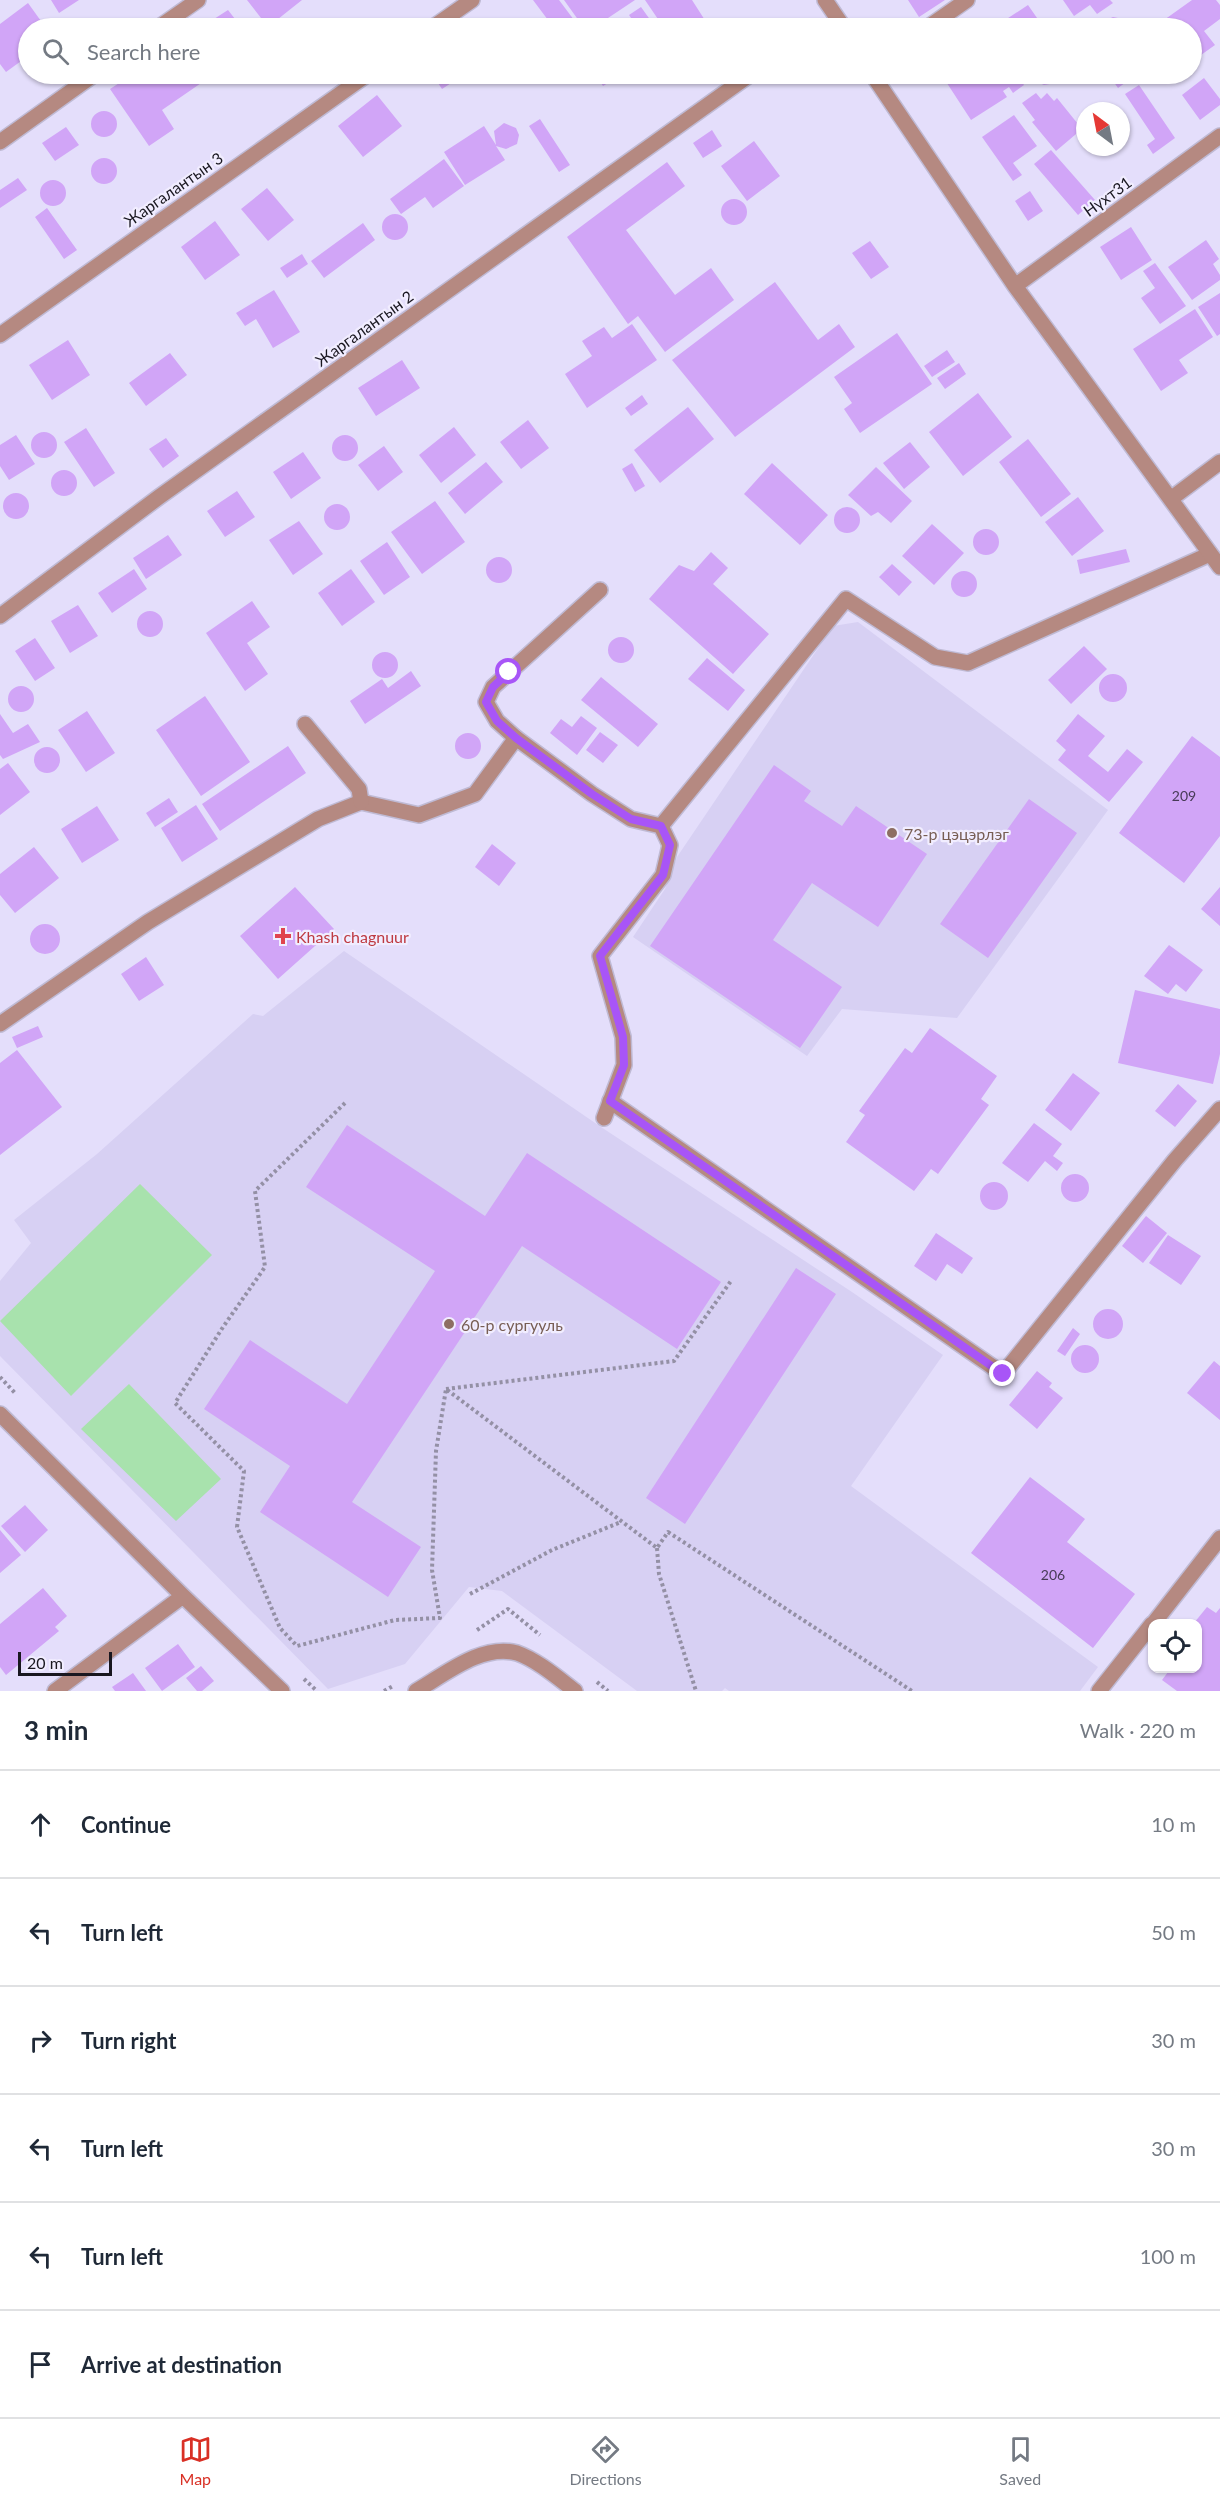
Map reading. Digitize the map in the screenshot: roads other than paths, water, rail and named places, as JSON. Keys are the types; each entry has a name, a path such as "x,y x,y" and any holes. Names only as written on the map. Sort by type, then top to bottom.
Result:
{"street":[{"path":"172,18 198,0"},
{"path":"446,18 472,0"},
{"path":"825,0 837,18"},
{"path":"941,18 967,0"},
{"path":"0,142 81,84"},
{"name":"Жаргалантын 3","path":"0,335 354,84"},
{"name":"Жаргалантын 2","path":"0,616 159,497 737,84"},
{"path":"880,84 1016,286 1220,567"},
{"name":"Нүхт31","path":"1016,286 1220,136"},
{"path":"1172,498 1220,462"},
{"path":"661,826 846,599 935,657 968,663 1210,554"},
{"path":"600,590 493,687 486,702 497,721 516,738 592,794 631,819 661,826"},
{"path":"305,724 359,789 361,802"},
{"path":"0,1024 148,922 318,819 361,802 419,815 475,794 516,738"},
{"path":"604,1118 624,1065 623,1037 600,956 663,875 670,845 661,826"},
{"path":"610,1101 1003,1374 1174,1160 1220,1108"},
{"path":"0,1414 282,1691"},
{"path":"1157,1619 1220,1538"},
{"path":"55,1691 183,1596"},
{"path":"1100,1691 1148,1630"},
{"path":"416,1691 466,1662 492,1652 516,1653 575,1691"}],"place":[{"name":"73-р цэцэрлэг","path":"892,833"},
{"name":"Khash chagnuur","path":"283,936"},
{"name":"60-р сургууль","path":"449,1324"}]}
